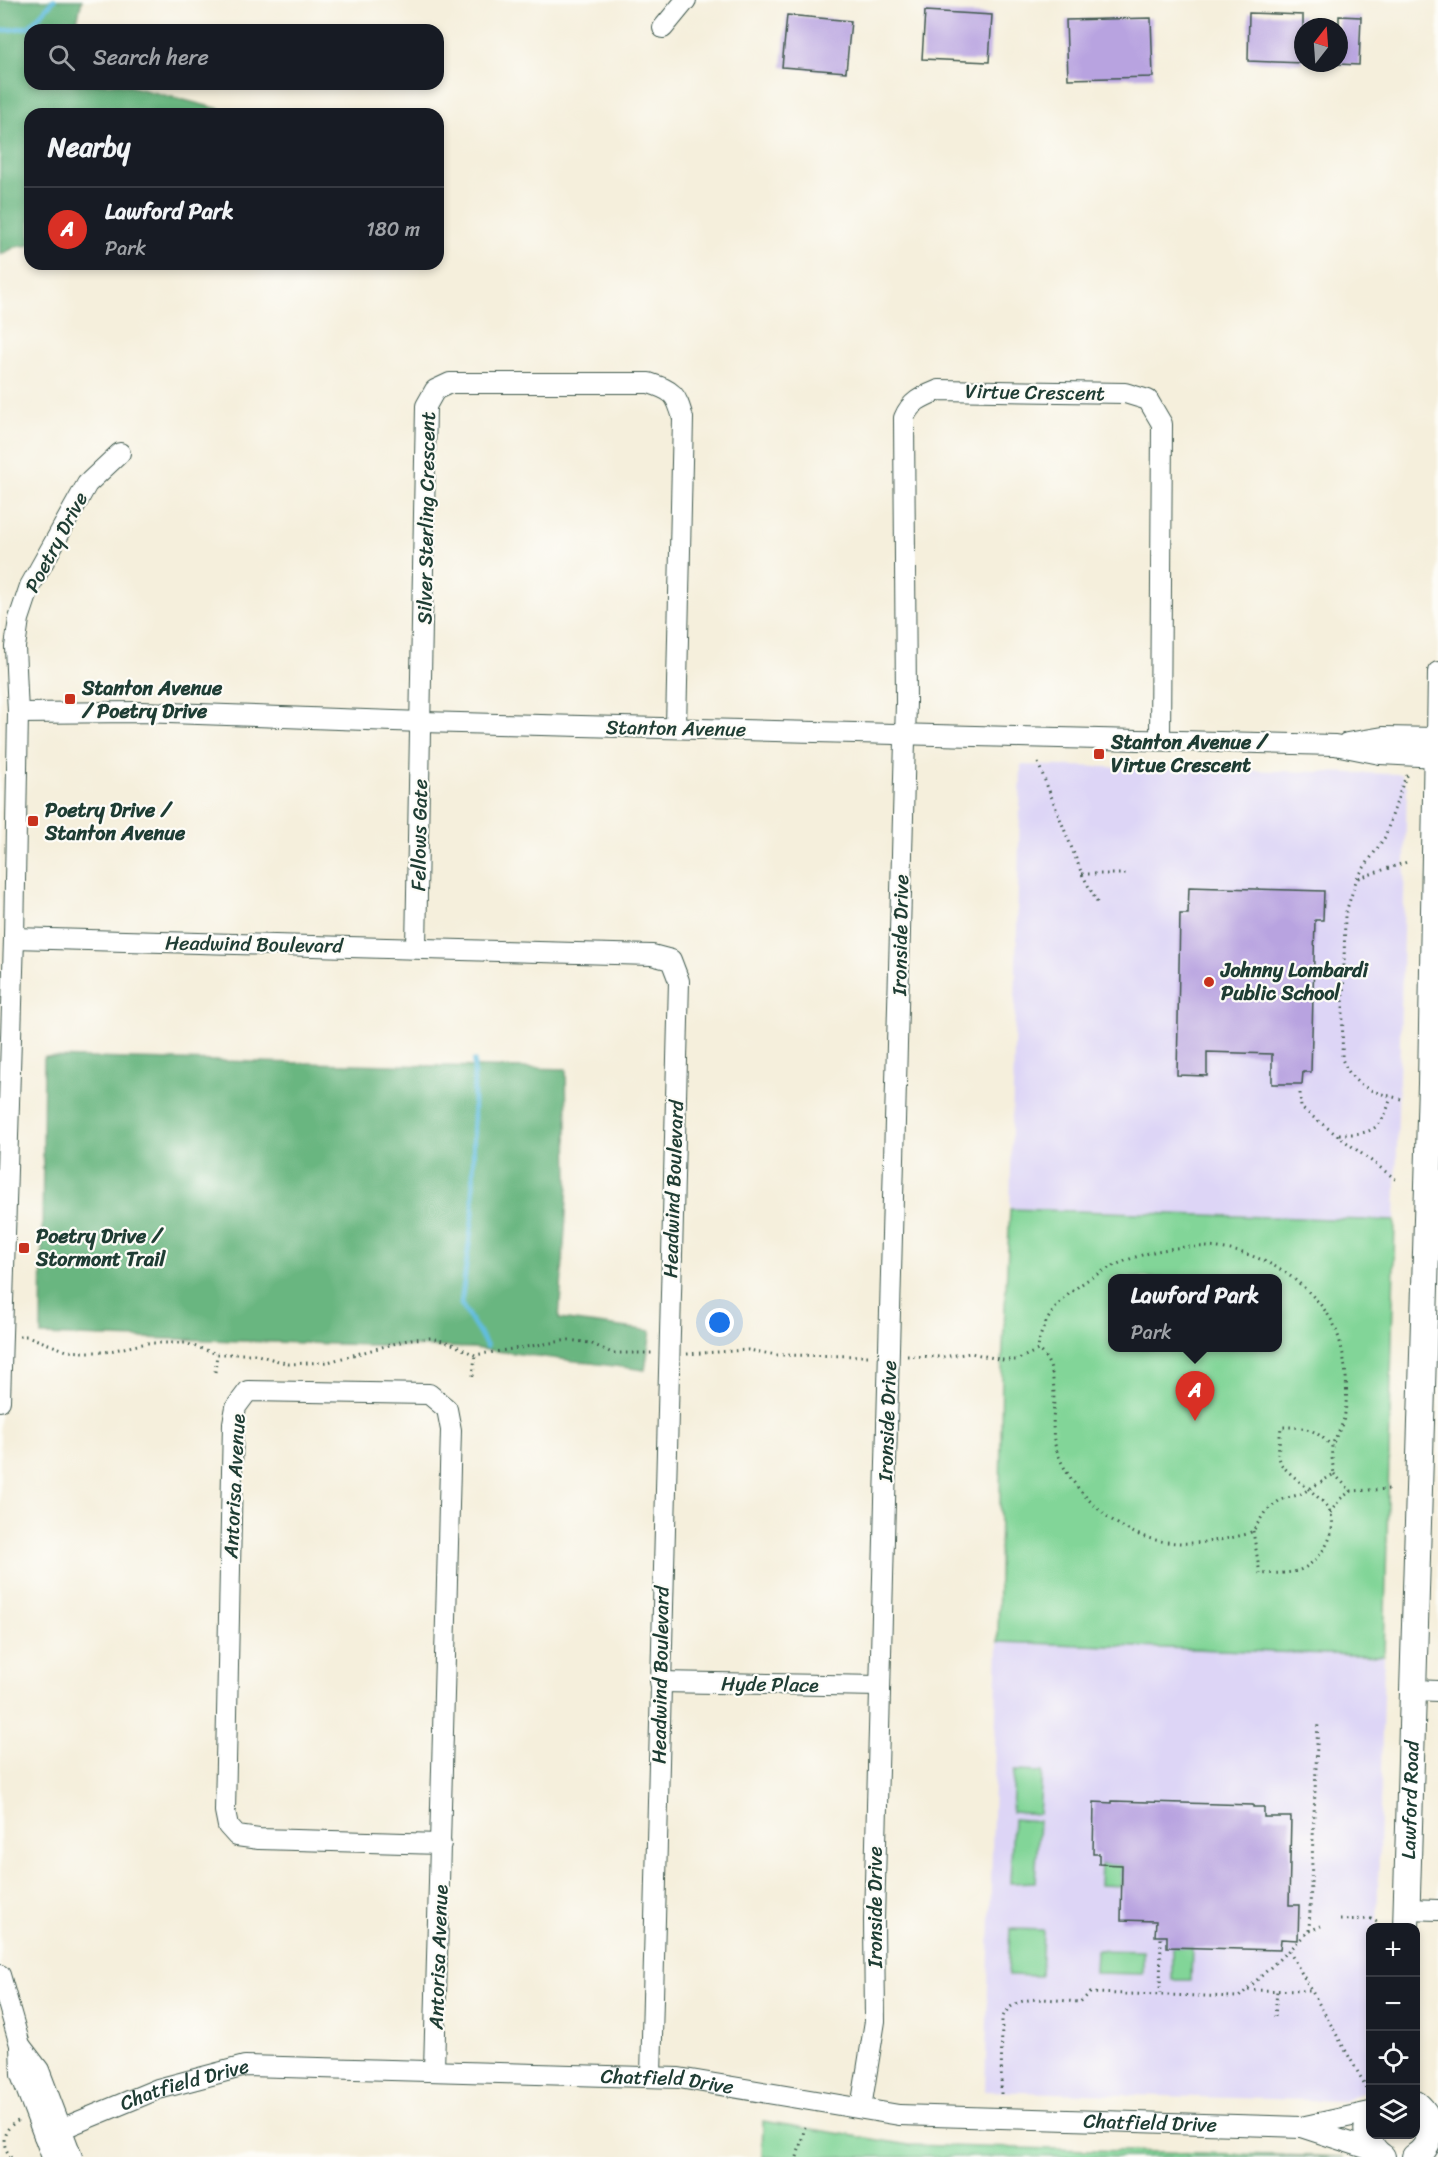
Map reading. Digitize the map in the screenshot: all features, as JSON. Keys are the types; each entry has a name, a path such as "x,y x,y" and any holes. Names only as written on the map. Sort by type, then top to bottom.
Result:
{"street":[{"path":"663,28 686,0"},
{"name":"Silver Sterling Crescent","path":"422,722 426,406 435,390 450,383 649,383 667,389 677,397 683,418 676,727"},
{"name":"Virtue Crescent","path":"905,733 904,418 908,407 917,399 939,390 1125,393 1148,400 1162,424 1160,740"},
{"name":"Poetry Drive","path":"0,1401 5,1073 14,938 18,713 15,647 19,619 30,586 87,484 120,453"},
{"path":"1438,672 1438,747"},
{"name":"Stanton Avenue","path":"18,713 140,712 422,722 1335,745 1380,754 1438,747"},
{"name":"Fellows Gate","path":"416,948 422,722"},
{"name":"Ironside Drive","path":"861,2108 874,2021 874,1920 905,733"},
{"name":"Lawford Road","path":"1406,1918 1427,1691 1438,747"},
{"name":"Headwind Boulevard","path":"14,938 652,955 671,960 679,981 651,2076"},
{"name":"Antorisa Avenue","path":"434,2070 441,1844 451,1430 447,1409 429,1394 248,1391 236,1407 233,1423 225,1811 228,1826 237,1836 259,1839 441,1844"},
{"name":"Hyde Place","path":"660,1682 880,1686"},
{"path":"1406,1918 1438,1910"},
{"path":"0,1975 20,2045 21,2075 52,2132 72,2157"},
{"name":"Chatfield Drive","path":"52,2132 158,2089 245,2066 679,2078 899,2115 1300,2127 1366,2115"},
{"path":"1422,2154 1430,2132 1423,2105"},
{"name":"Chatfield Drive","path":"1300,2127 1378,2154"},
{"path":"52,2132 52,2157"},
{"path":"1370,2139 1378,2154"}],"path":[{"path":"1038,763 1082,874 1098,904"},
{"path":"1401,1099 1362,1087 1349,1075 1342,1059 1345,915 1357,878 1385,837 1403,783 1410,772"},
{"path":"1357,878 1407,862"},
{"path":"1082,874 1129,874"},
{"path":"1300,1093 1301,1108 1398,1181"},
{"path":"1338,1134 1366,1134 1375,1129 1384,1118 1391,1097"},
{"path":"1038,1350 1039,1336 1048,1317 1077,1287 1109,1267 1155,1251 1178,1246 1221,1249 1257,1257 1278,1267 1310,1292 1334,1326 1341,1348 1346,1386 1345,1412 1340,1433 1332,1446 1334,1474 1351,1491"},
{"path":"27,1336 75,1352 105,1352 147,1343 185,1343 218,1354 254,1354 289,1364 328,1362 411,1339 431,1338 450,1343 475,1355 569,1340 590,1343 612,1353 648,1353"},
{"path":"690,1354 748,1350 777,1355 871,1356"},
{"path":"911,1356 971,1353 1016,1360 1038,1350"},
{"path":"1038,1350 1046,1356 1052,1366 1052,1421 1055,1444 1061,1461 1077,1488 1099,1510 1116,1525 1138,1535 1170,1543 1195,1545 1247,1533 1253,1531 1265,1512 1280,1500 1309,1489 1334,1474"},
{"path":"215,1372 218,1354"},
{"path":"473,1376 475,1355"},
{"path":"1253,1531 1260,1574 1298,1571 1316,1559 1326,1545 1333,1527 1330,1513 1309,1489 1293,1479 1281,1464 1278,1454 1281,1427 1304,1427 1316,1431 1332,1446"},
{"path":"1330,1513 1340,1499 1351,1491 1390,1489"},
{"path":"1310,1931 1318,1720"},
{"path":"1340,1920 1371,1919 1379,1923"},
{"path":"1000,2094 1002,2019 1006,2010 1015,2002 1080,2002 1090,1993 1239,1997 1310,1931 1321,1926"},
{"path":"1160,1994 1161,1936"},
{"path":"1289,1951 1366,2087"},
{"path":"1246,1990 1311,1991"},
{"path":"1275,2017 1277,1990"},
{"path":"11,2157 2,2144 4,2134 11,2125 20,2120"},
{"path":"797,2157 805,2127"}],"shaded area":[{"name":"Johnny Lombardi Public School","path":"1021,765 1401,774 1407,787 1395,1221 1010,1209"},
{"path":"998,1642 1384,1656 1377,1923 1366,1923 1366,2087 1363,2092 1344,2101 985,2091"}],"green space":[{"path":"0,0 82,0 76,24 24,24 24,90 145,90 215,108 24,108 24,246 15,247 0,255"},
{"path":"44,1057 566,1069 568,1184 559,1319 651,1331 645,1370 473,1348 41,1335"},
{"path":"1010,1209 1395,1221 1384,1656 998,1642 1002,1367"},
{"path":"1014,1771 1042,1772 1039,1814 1012,1812"},
{"path":"1013,1819 1039,1821 1035,1882 1010,1883"},
{"path":"1101,1864 1122,1865 1121,1886 1100,1885"},
{"path":"1010,1929 1043,1930 1041,1976 1008,1975"},
{"path":"1172,1947 1192,1947 1191,1980 1172,1980"},
{"path":"1096,1950 1143,1951 1143,1974 1095,1973"},
{"path":"763,2121 909,2145 1344,2157 762,2157"}],"building":[{"path":"925,11 992,15 989,62 922,59"},
{"path":"1249,13 1303,15 1303,18 1294,18 1294,63 1248,61"},
{"path":"787,15 851,21 846,72 782,67"},
{"path":"1339,16 1361,17 1359,65 1348,64 1348,18 1339,18"},
{"path":"1151,18 1153,77 1068,79 1066,20"},
{"path":"1189,887 1324,891 1323,920 1315,920 1311,1072 1303,1072 1302,1084 1272,1084 1272,1054 1207,1052 1207,1076 1177,1075 1180,914 1188,914"},
{"path":"1112,1801 1253,1805 1253,1807 1264,1807 1264,1817 1291,1817 1289,1905 1299,1905 1298,1940 1281,1939 1280,1950 1167,1947 1167,1936 1155,1936 1156,1921 1121,1920 1122,1865 1099,1864 1099,1854 1093,1854 1094,1802 1112,1803"}],"waterway":[{"path":"32,24 54,0"},
{"path":"0,31 24,28"},
{"path":"474,1061 473,1214 461,1304 487,1346"}],"place":[{"name":"Stanton Avenue / Poetry Drive","path":"70,699"},
{"name":"Stanton Avenue / Virtue Crescent","path":"1099,754"},
{"name":"Poetry Drive / Stanton Avenue","path":"33,821"},
{"name":"Johnny Lombardi Public School","path":"1209,982"},
{"name":"Poetry Drive / Stormont Trail","path":"24,1248"},
{"name":"Lawford Park","path":"1195,1421"}]}
